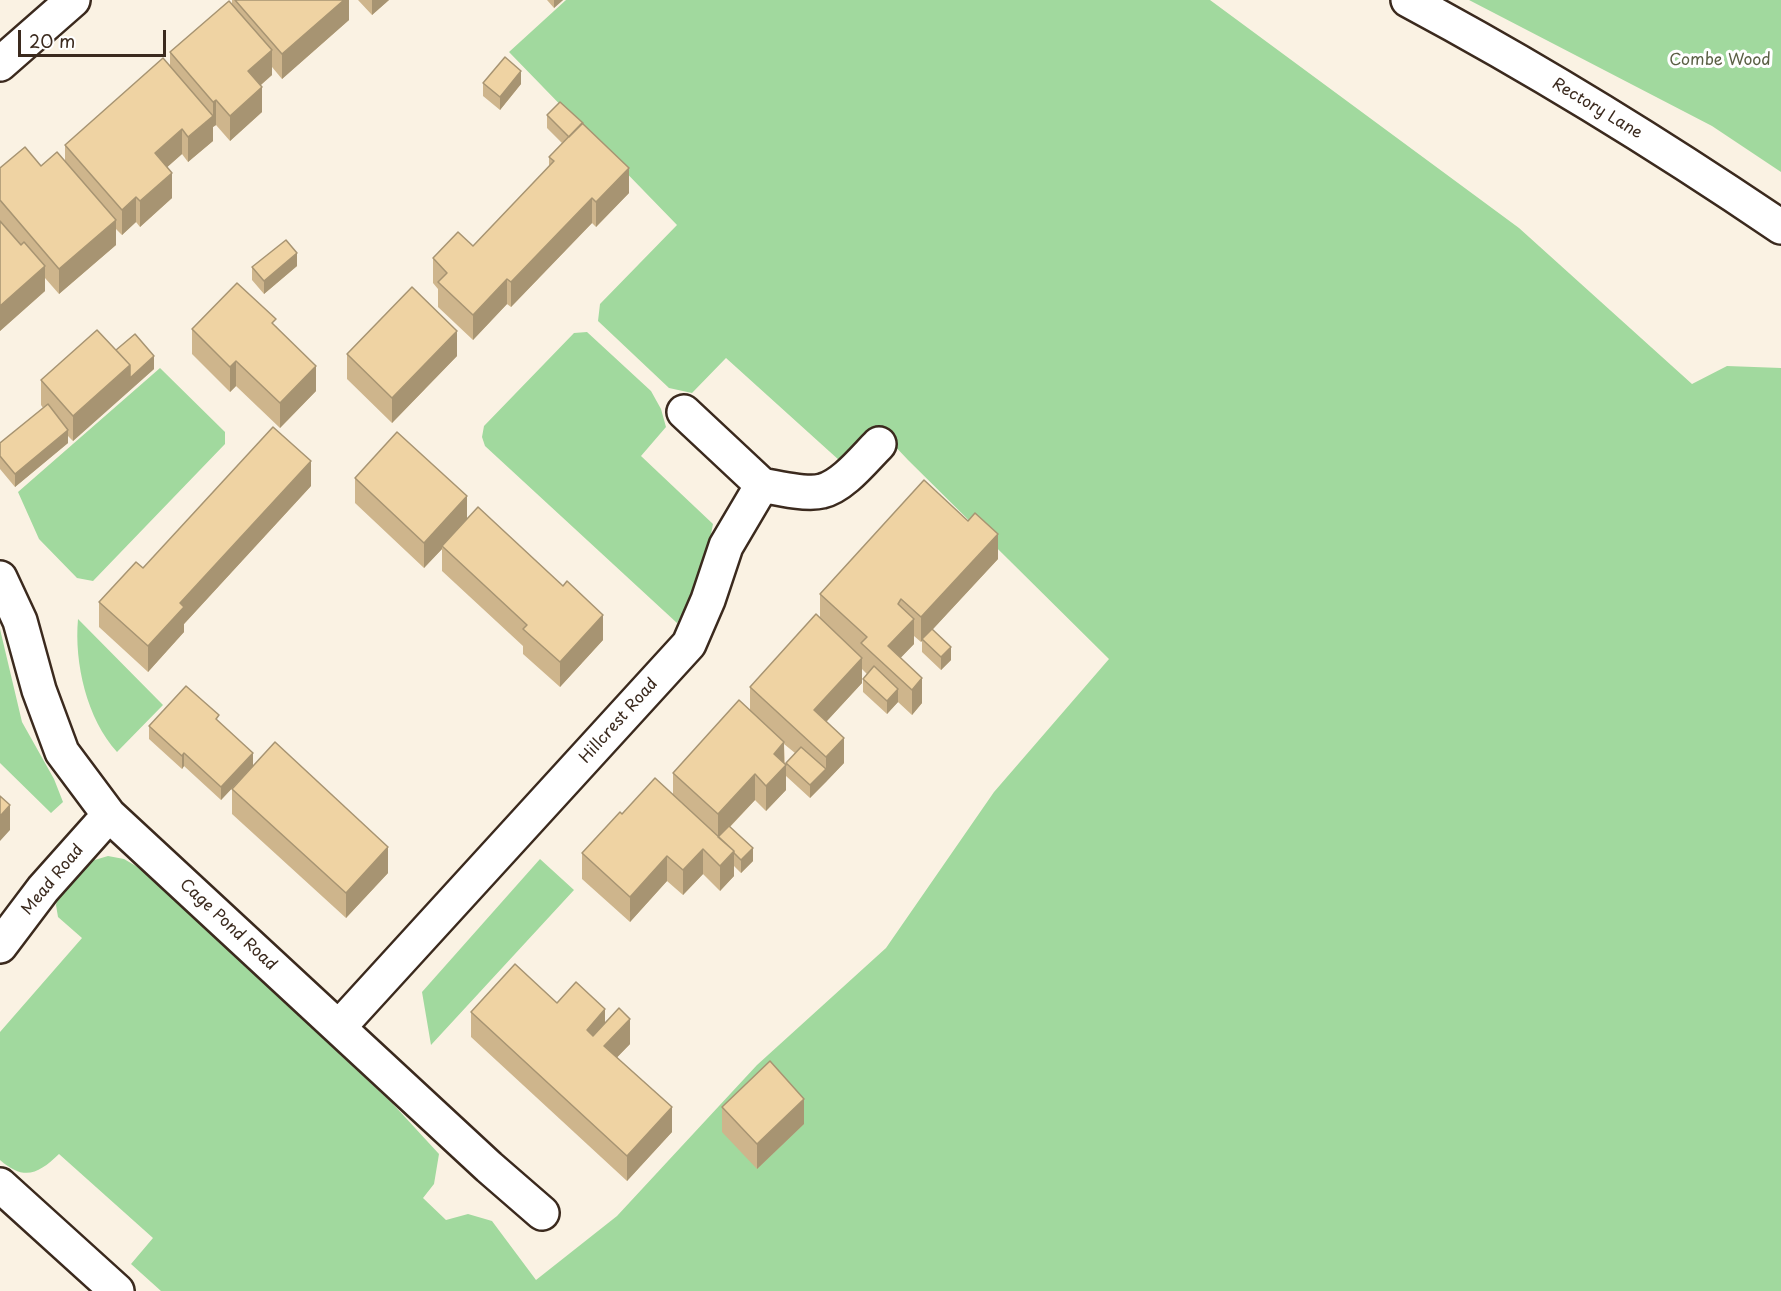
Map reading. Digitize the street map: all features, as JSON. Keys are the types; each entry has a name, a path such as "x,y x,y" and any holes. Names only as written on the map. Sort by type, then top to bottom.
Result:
{"street":[{"path":"0,64 73,0"},
{"name":"Rectory Lane","path":"1408,0 1492,45 1673,154 1781,227"},
{"path":"684,412 762,485 793,490 822,491 843,480 879,444"},
{"name":"Hillcrest Road","path":"339,1027 689,644 708,600 726,546 762,485"},
{"name":"Cage Pond Road","path":"0,578 20,621 39,690 62,752 109,815 489,1167 542,1213"},
{"name":"Mead Road","path":"0,946 43,889 109,815"},
{"path":"0,1185 117,1291"}],"green space":[{"path":"566,0 1210,0 1519,228 1692,384 1727,366 1781,368 1781,1291 161,1291 131,1264 153,1238 59,1154 38,1170 24,1173 9,1167 0,1160 0,1032 82,938 58,917 56,905 59,893 88,862 108,856 124,859 141,869 392,1103 439,1154 434,1184 423,1198 446,1220 468,1214 492,1221 536,1280 617,1216 757,1065 886,948 994,792 1109,659 875,425 840,461 726,358 692,393 669,388 598,321 600,304 677,225 509,52"},
{"name":"Combe Wood","path":"1469,0 1781,0 1781,172 1712,126"},
{"path":"587,332 651,391 661,409 666,427 641,456 713,524 700,575 677,623 485,446 482,437 484,426 574,333"},
{"path":"160,368 225,432 225,444 93,581 77,578 39,539 18,492"},
{"path":"78,619 163,705 117,752 98,723 85,690 78,654"},
{"path":"0,629 22,722 54,779 63,802 51,813 0,763"},
{"path":"540,859 574,890 431,1045 422,992"}],"building":[{"path":"235,0 344,0 282,54"},
{"path":"229,1 272,50 248,71 262,87 230,116 216,100 213,102 170,52"},
{"path":"505,57 521,71 500,97 483,83"},
{"path":"163,58 213,116 188,137 182,129 155,153 172,173 140,201 136,197 122,210 65,145"},
{"path":"560,102 583,123 569,137 547,115"},
{"path":"582,123 629,168 596,202 592,198 511,282 507,279 473,315 438,282 447,273 433,258 458,232 473,246 554,161 549,157"},
{"path":"25,147 41,166 57,152 116,220 59,269 0,200 0,168"},
{"path":"0,221 21,245 24,242 45,266 0,306"},
{"path":"286,240 297,253 264,281 252,267"},
{"path":"237,283 276,319 272,323 316,366 280,403 236,361 230,367 192,329"},
{"path":"412,287 457,331 392,398 347,354"},
{"path":"97,330 130,365 73,416 41,380"},
{"path":"135,334 154,356 130,378 130,365 116,350"},
{"path":"48,404 68,430 15,474 0,456 0,443"},
{"path":"273,427 311,461 180,603 184,607 148,646 99,602 136,562 143,568"},
{"path":"397,432 467,496 424,543 355,478"},
{"path":"924,480 968,521 975,513 998,534 921,617 901,599 898,604 914,619 888,646 922,678 912,690 861,643 867,637 820,594"},
{"path":"478,507 563,586 567,581 603,615 560,662 523,629 527,625 442,546"},
{"path":"816,614 862,658 814,710 844,738 826,757 750,687"},
{"path":"932,629 951,647 941,657 922,639"},
{"path":"874,666 898,689 887,701 863,679"},
{"path":"186,686 219,715 216,719 253,753 221,787 184,753 182,756 149,726"},
{"path":"739,700 784,742 774,754 786,765 766,786 755,774 718,814 673,773"},
{"path":"275,742 388,847 346,893 232,789"},
{"path":"801,747 826,769 810,785 786,763"},
{"path":"655,778 734,851 720,866 703,849 683,870 667,856 630,897 582,853"},
{"path":"0,796 10,805 0,816"},
{"path":"729,826 753,848 741,860 718,837"},
{"path":"515,964 557,1003 576,982 605,1009 587,1030 593,1036 619,1008 630,1019 604,1046 672,1107 627,1156 471,1012"},
{"path":"770,1061 804,1099 757,1144 722,1107"}]}
